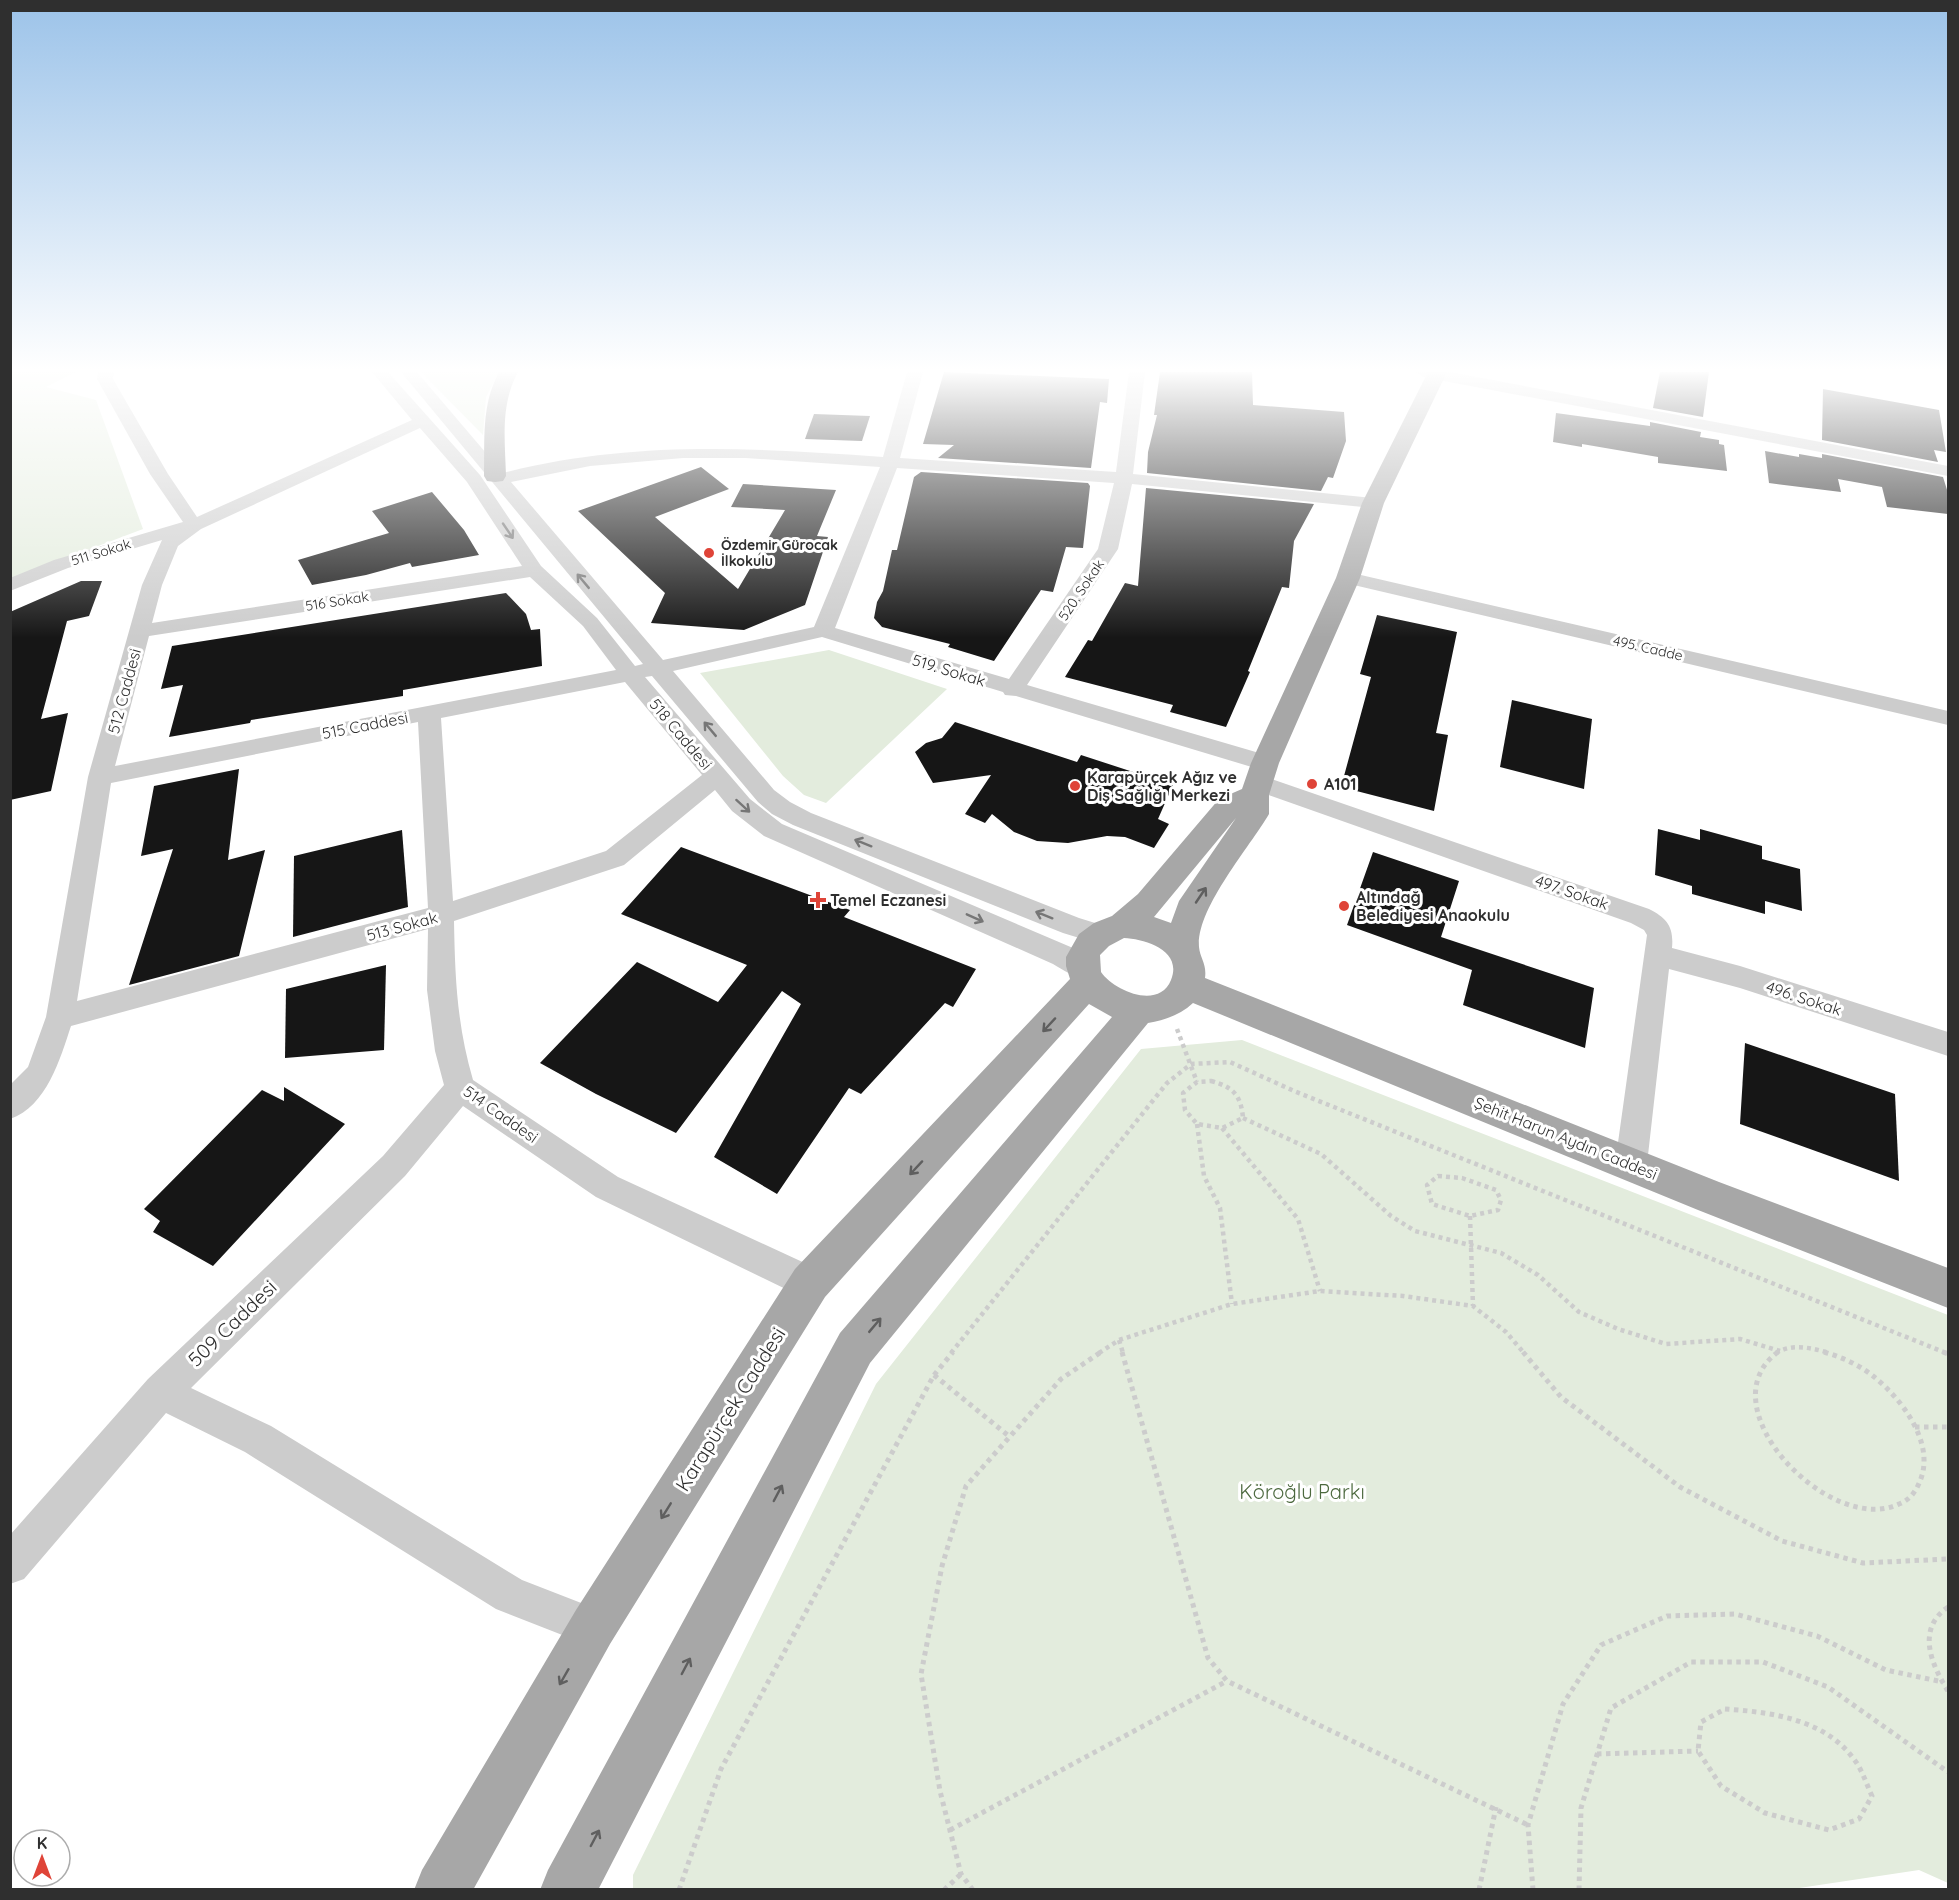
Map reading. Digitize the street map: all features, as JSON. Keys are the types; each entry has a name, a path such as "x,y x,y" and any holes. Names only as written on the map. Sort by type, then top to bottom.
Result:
{"highway":[{"path":"496,461 496,478"}],"main road":[{"path":"568,1890 855,1348 1157,1017 1157,1007 1172,1000 1184,990 1190,910 1254,814 1259,780 1348,578 1373,503 1392,461"},
{"path":"1157,1017 1105,999 1086,975 1086,948 1149,903 1229,806 1259,780"},
{"path":"1111,930 1139,925 1156,930 1171,938 1184,967"},
{"name":"Şehit Harun Aydın Caddesi","path":"1184,967 1631,1164 1948,1288"},
{"name":"Karapürçek Caddesi","path":"442,1890 593,1627 810,1283 1086,975"}],"street":[{"path":"151,461 194,525"},
{"name":"512 Caddesi","path":"10,1106 40,1074 60,1017 100,777 152,585 170,543 194,525 334,461"},
{"name":"518 Caddesi","path":"458,461 474,479 534,570 590,622 630,674 741,805 773,830 1042,947 1086,975"},
{"name":"518 Caddesi","path":"482,461 766,796 781,808 802,819 1061,922 1111,930"},
{"path":"496,478 556,465 598,461"},
{"path":"885,461 1124,478 1373,503"},
{"path":"824,631 891,461"},
{"name":"520. Sokak","path":"1013,690 1108,549 1126,461"},
{"path":"1894,461 1948,471"},
{"name":"511 Sokak","path":"10,585 61,564 194,525"},
{"name":"516 Sokak","path":"140,631 534,570"},
{"name":"495. Cadde","path":"1348,578 1948,718"},
{"name":"519. Sokak","path":"630,674 824,631 1013,690 1259,780"},
{"name":"515 Caddesi","path":"100,777 630,674"},
{"name":"514 Caddesi","path":"429,713 441,915 441,990 450,1051 460,1088 607,1187 810,1283"},
{"name":"513 Sokak","path":"60,1017 441,915 615,858 716,776"},
{"name":"497. Sokak","path":"1259,780 1640,916 1653,923 1660,934 1631,1164"},
{"name":"496. Sokak","path":"1658,954 1740,977 1948,1044"},
{"name":"509 Caddesi","path":"10,1565 161,1392 394,1166 460,1088"},
{"path":"161,1392 258,1439 510,1595 593,1627"}],"path":[{"path":"1157,1017 1191,1064 1197,1082"},
{"path":"679,1890 721,1769 934,1375 1167,1083 1191,1064 1230,1062 1294,1091 1948,1354"},
{"path":"1232,1304 1220,1208 1204,1176 1197,1124 1185,1110 1183,1093 1197,1082 1211,1081 1230,1086 1242,1100 1243,1118"},
{"path":"1197,1124 1222,1128 1243,1118"},
{"path":"1243,1118 1321,1154 1391,1216 1415,1231 1501,1253 1538,1275 1579,1312 1618,1329 1666,1344 1740,1339 1780,1351"},
{"path":"1222,1128 1298,1219 1320,1291"},
{"path":"1438,1176 1462,1178 1496,1190 1501,1200 1498,1210 1470,1216 1448,1211 1432,1204 1427,1185 1438,1176"},
{"path":"1470,1216 1469,1244 1473,1306"},
{"path":"973,1890 961,1874 940,1791 921,1674 942,1566 966,1486 1060,1379 1119,1340 1232,1304 1320,1291 1403,1296 1473,1306 1506,1332 1561,1397 1680,1487 1782,1541 1863,1563 1948,1559"},
{"path":"1119,1340 1208,1658 1227,1681 1528,1825"},
{"path":"1802,1347 1827,1351 1853,1362 1878,1380 1892,1394 1915,1427 1924,1455 1923,1479 1912,1497 1892,1508 1866,1508 1836,1500 1807,1482 1783,1459 1765,1432 1755,1405 1755,1382 1764,1363 1780,1351 1802,1347"},
{"path":"934,1375 1010,1437"},
{"path":"1915,1427 1948,1427"},
{"path":"1948,1607 1934,1619 1929,1636 1932,1658 1948,1691"},
{"path":"1533,1890 1528,1825 1563,1704 1601,1645 1667,1616 1735,1614 1817,1636 1886,1670 1943,1682"},
{"path":"1579,1890 1581,1808 1611,1707 1691,1662 1763,1662 1828,1687 1948,1772"},
{"path":"950,1830 1227,1681"},
{"path":"1725,1709 1763,1711 1813,1725 1844,1749 1851,1755 1872,1796 1859,1819 1828,1830 1765,1813 1721,1786 1698,1751 1701,1722 1725,1709"},
{"path":"1597,1754 1698,1751"},
{"path":"1479,1890 1496,1808"},
{"path":"944,1890 961,1874"}],"green space":[{"path":"11,461 118,461 143,529 11,579"},
{"path":"829,650 947,689 826,803 804,795 783,776 700,673"},
{"name":"Köroğlu Parkı","path":"1242,1040 1948,1315 1948,1883 1919,1870 1786,1890 633,1889 633,1875 876,1384 1141,1049"}],"building":[{"path":"979,461 1092,461 1091,468"},
{"path":"1148,461 1339,461 1333,478 1328,477 1321,491 1147,473"},
{"path":"1658,461 1726,461 1727,471 1658,463"},
{"path":"1766,461 1857,461 1943,477 1948,493 1948,514 1887,507 1882,487 1838,479 1841,492 1769,483"},
{"path":"701,467 729,489 655,517 738,589 785,510 731,507 743,484 836,490 817,536 828,537 805,605 744,630 651,623 665,593 578,511"},
{"path":"921,472 1088,483 1090,486 1083,548 1066,547 1053,592 1041,590 994,661 948,647 950,644 882,627 874,618 892,550 897,550 914,477"},
{"path":"1146,488 1314,504 1294,541 1289,588 1282,587 1248,671 1250,672 1226,727 1170,712 1173,705 1065,677 1088,640 1092,641 1125,583 1138,586"},
{"path":"432,492 464,530 479,555 412,567 410,563 366,575 312,585 298,560 389,533 372,511"},
{"path":"81,581 102,581 89,616 67,621 41,719 68,713 51,791 10,800 10,612"},
{"path":"506,593 526,614 531,630 540,629 542,666 403,690 403,696 251,720 250,723 169,737 183,685 161,689 172,646"},
{"path":"1377,615 1457,632 1436,733 1448,735 1434,811 1341,787 1371,677 1360,674"},
{"path":"1512,700 1592,719 1584,789 1500,767"},
{"name":"Karapürçek Ağız ve Diş Sağlığı Merkezi","path":"955,722 1077,762 1081,755 1173,785 1158,819 1169,824 1154,848 1125,837 1107,836 1068,843 1037,841 1014,832 992,814 985,823 965,814 991,775 933,783 915,752 926,743 942,738"},
{"path":"239,769 228,860 265,850 239,956 129,985 173,849 141,856 154,786"},
{"path":"1658,829 1700,840 1700,829 1762,846 1762,859 1800,869 1802,911 1765,901 1765,914 1692,894 1692,886 1655,875"},
{"path":"402,830 408,907 293,937 294,856"},
{"path":"681,847 850,910 844,917 976,969 953,1007 945,1003 861,1094 849,1088 777,1194 714,1157 801,1004 782,991 676,1133 596,1094 540,1063 637,962 718,1002 747,965 621,914"},
{"path":"1373,852 1459,881 1441,937 1594,988 1585,1048 1463,1005 1472,970 1347,925"},
{"path":"386,965 384,1050 285,1058 286,989"},
{"path":"1745,1043 1895,1094 1899,1181 1740,1124"},
{"path":"284,1087 345,1124 213,1266 153,1232 160,1221 144,1209 262,1090 284,1101"}],"place":[{"name":"Özdemir Gürocak İlkokulu","path":"709,553"},
{"name":"A101","path":"1312,784"},
{"name":"Karapürçek Ağız ve Diş Sağlığı Merkezi","path":"1075,786"},
{"name":"Temel Eczanesi","path":"818,900"},
{"name":"Altındağ Belediyesi Anaokulu","path":"1344,906"}]}
